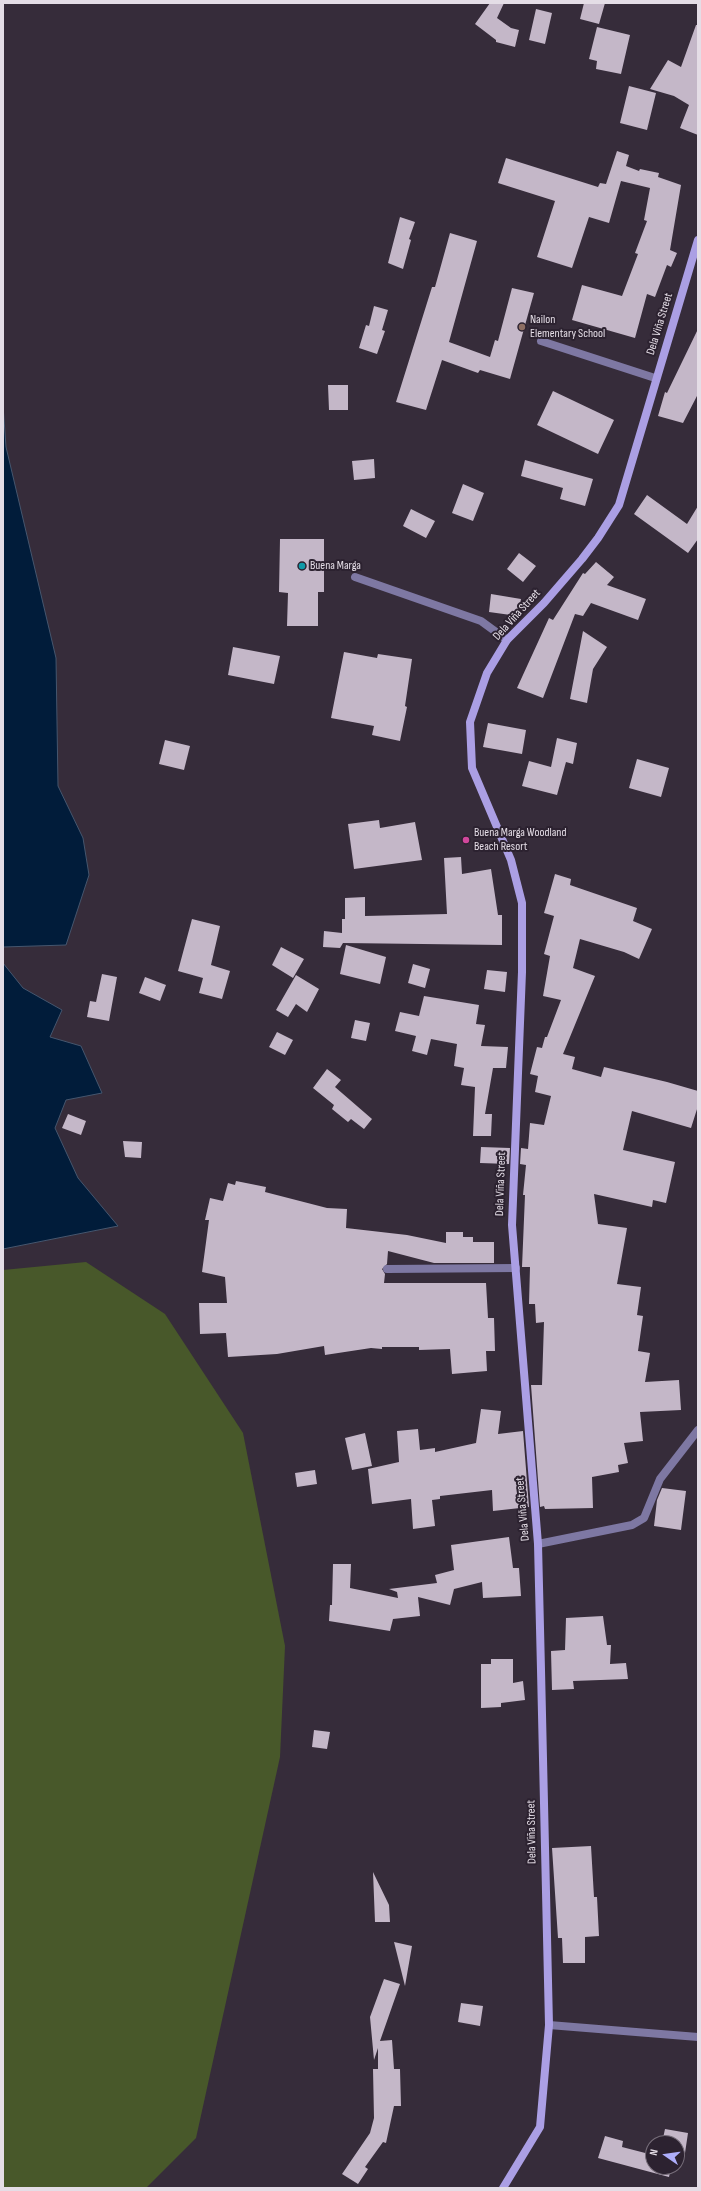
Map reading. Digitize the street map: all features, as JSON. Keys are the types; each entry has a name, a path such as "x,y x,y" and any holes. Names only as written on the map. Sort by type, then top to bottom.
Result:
{"street":[{"name":"Dela Viña Street","path":"504,2188 540,2127 548,2025 538,1544 512,1225 522,972 522,903 511,860 472,768 470,722 488,673 507,640 544,603 582,559 598,538 619,505 655,378 698,240"},
{"path":"541,341 655,378"},
{"path":"355,577 481,621 507,640"},
{"path":"387,1270 516,1268"},
{"path":"538,1544 632,1525 644,1518 660,1479 698,1430"},
{"path":"548,2025 698,2037"}],"green space":[{"path":"86,1262 165,1314 243,1433 285,1646 280,1757 196,2138 146,2188 3,2188 3,1270"}],"water":[{"path":"3,405 6,447 56,658 58,786 83,838 89,875 66,945 3,947"},
{"path":"3,963 23,988 62,1010 50,1037 81,1046 102,1093 66,1100 55,1128 78,1178 118,1226 3,1249"}],"building":[{"path":"490,3 504,3 497,18 511,28 519,30 515,47 496,42 496,40 475,24"},
{"path":"584,3 605,3 599,24 580,19"},
{"path":"536,9 552,13 545,44 529,40"},
{"path":"696,25 698,25 698,135 680,128 689,105 674,96 650,89 668,60 681,67"},
{"path":"597,27 630,35 621,74 596,69 597,61 589,59"},
{"path":"629,86 656,93 647,130 620,123"},
{"path":"617,151 629,155 626,166 639,171 640,169 659,173 658,177 681,185 670,250 677,253 671,267 667,265 655,297 647,294 635,338 572,320 582,285 622,296 638,254 635,253 647,221 644,220 650,188 621,181 609,223 589,217 572,268 537,257 555,201 498,183 506,158 598,187 600,183 606,184"},
{"path":"400,217 415,222 409,239 411,240 403,269 388,263"},
{"path":"450,233 477,241 449,342 490,357 495,340 498,341 512,288 534,293 510,379 480,370 478,373 442,360 426,410 396,402 432,287 435,287"},
{"path":"374,306 388,310 382,330 385,331 377,354 359,348 366,325 369,326"},
{"path":"698,329 698,394 683,423 658,416 665,392 667,393"},
{"path":"328,385 348,385 348,410 329,410"},
{"path":"553,391 614,420 598,454 537,425"},
{"path":"374,459 375,478 354,480 352,461"},
{"path":"525,460 593,479 585,506 560,499 563,488 521,476"},
{"path":"463,484 484,493 473,521 452,513"},
{"path":"647,495 687,524 698,506 698,539 688,553 634,514"},
{"path":"411,509 435,521 426,538 403,526"},
{"name":"Buena Marga","path":"280,539 324,539 324,592 318,592 318,626 287,626 288,593 279,592"},
{"path":"519,553 536,566 523,582 507,569"},
{"path":"596,562 614,577 607,585 646,599 638,620 591,603 583,616 575,614 543,698 517,688 549,618 553,620 583,573 585,574"},
{"path":"491,594 521,599 518,616 489,612"},
{"path":"583,631 607,647 593,669 587,703 570,699"},
{"path":"233,647 280,656 274,684 228,675"},
{"path":"344,652 377,658 378,654 412,659 405,706 407,707 400,741 372,735 374,726 331,718"},
{"path":"488,723 526,730 522,754 483,747"},
{"path":"557,738 577,743 573,764 566,762 557,795 522,786 529,761 551,767"},
{"path":"165,740 190,746 184,770 159,764"},
{"path":"637,759 669,768 661,797 629,788"},
{"path":"379,820 380,828 415,822 422,860 354,869 348,824"},
{"path":"461,857 462,874 491,869 498,915 502,915 502,945 343,943 340,948 323,947 324,931 342,933 342,919 345,919 345,898 365,897 365,916 447,914 444,858"},
{"path":"555,874 571,879 570,885 637,908 633,921 652,929 639,959 624,952 580,939 573,968 595,976 563,1054 575,1057 572,1069 601,1077 604,1067 698,1091 698,1106 691,1128 632,1111 623,1150 675,1162 666,1203 653,1200 652,1207 594,1194 598,1224 627,1228 617,1284 641,1287 637,1315 643,1316 638,1351 650,1353 645,1382 679,1380 681,1410 640,1412 643,1441 624,1443 628,1463 618,1465 619,1472 592,1477 593,1508 545,1509 544,1506 540,1507 531,1385 542,1385 544,1322 536,1323 535,1304 529,1304 530,1267 522,1267 525,1195 523,1195 526,1165 520,1164 521,1148 528,1149 530,1123 544,1125 551,1096 535,1092 538,1076 530,1074 537,1047 542,1048 545,1037 547,1037 561,1000 543,996 550,956 544,954 554,916 544,913"},
{"path":"192,919 220,926 211,965 230,971 222,999 199,993 203,978 178,971"},
{"path":"346,945 386,957 380,984 340,974"},
{"path":"281,947 304,959 293,978 272,965"},
{"path":"413,964 430,969 425,988 408,983"},
{"path":"487,970 507,972 505,992 484,989"},
{"path":"102,974 117,977 109,1021 87,1017 90,1001 96,1002"},
{"path":"296,975 319,989 307,1012 296,1004 288,1017 276,1010"},
{"path":"145,977 166,985 160,1001 139,993"},
{"path":"424,996 479,1005 476,1024 485,1025 481,1046 508,1047 506,1068 493,1068 485,1114 492,1114 491,1136 473,1136 475,1087 461,1085 464,1068 454,1066 457,1044 431,1039 427,1055 412,1051 416,1036 395,1031 400,1012 419,1016"},
{"path":"355,1020 370,1023 366,1041 351,1038"},
{"path":"277,1032 293,1040 285,1055 269,1047"},
{"path":"327,1069 341,1080 335,1087 372,1119 364,1129 351,1119 348,1122 332,1109 334,1105 313,1088"},
{"path":"68,1114 86,1121 81,1135 62,1128"},
{"path":"123,1141 142,1142 141,1158 125,1157"},
{"path":"481,1147 510,1148 509,1164 480,1163"},
{"path":"236,1181 266,1187 265,1192 327,1208 347,1209 346,1228 407,1235 446,1243 446,1232 463,1232 463,1237 473,1237 473,1242 494,1242 494,1263 434,1263 388,1251 387,1264 382,1269 385,1274 384,1283 486,1283 488,1318 494,1318 495,1351 486,1351 487,1371 452,1374 450,1349 419,1350 419,1347 382,1347 382,1349 371,1348 325,1355 324,1346 277,1354 228,1357 226,1333 200,1334 199,1303 227,1303 225,1277 202,1272 209,1220 205,1220 210,1198 223,1201 228,1183 235,1185"},
{"path":"481,1409 501,1411 498,1434 523,1431 529,1507 493,1511 492,1490 440,1496 440,1499 432,1500 435,1526 413,1529 411,1499 372,1504 368,1469 399,1462 397,1431 418,1429 420,1450 435,1448 435,1452 476,1443"},
{"path":"365,1433 372,1466 352,1470 345,1438"},
{"path":"315,1470 317,1484 297,1487 295,1473"},
{"path":"662,1488 686,1491 681,1530 654,1526 657,1500"},
{"path":"509,1537 513,1568 519,1568 521,1596 483,1598 482,1582 454,1589 450,1605 418,1597 420,1616 393,1619 390,1631 329,1621 330,1605 332,1605 333,1564 351,1564 350,1588 398,1598 397,1592 389,1589 437,1583 435,1575 454,1570 451,1545"},
{"path":"603,1616 607,1645 611,1645 610,1664 626,1663 628,1679 573,1681 574,1689 552,1690 551,1651 565,1650 566,1618"},
{"path":"491,1659 513,1659 513,1683 523,1681 525,1700 501,1703 501,1707 481,1708 481,1664 491,1664"},
{"path":"314,1730 330,1732 327,1749 312,1747"},
{"path":"591,1846 594,1897 597,1897 599,1936 585,1937 585,1963 563,1963 562,1938 558,1938 552,1848"},
{"path":"373,1872 389,1905 390,1922 375,1922"},
{"path":"394,1942 412,1946 405,1986"},
{"path":"384,1979 400,1984 380,2041 392,2040 394,2069 400,2069 401,2106 394,2106 386,2143 383,2142 365,2167 368,2169 358,2184 342,2174 370,2133 374,2118 373,2069 378,2069 378,2048 374,2060 370,2017"},
{"path":"461,2003 483,2006 480,2026 458,2022"},
{"path":"665,2129 688,2133 685,2153 685,2135 664,2135"},
{"path":"605,2136 623,2141 622,2147 645,2153 645,2171 598,2158"}],"place":[{"name":"Nailon Elementary School","path":"522,327"},
{"name":"Buena Marga","path":"302,566"},
{"name":"Buena Marga Woodland Beach Resort","path":"466,840"}]}
